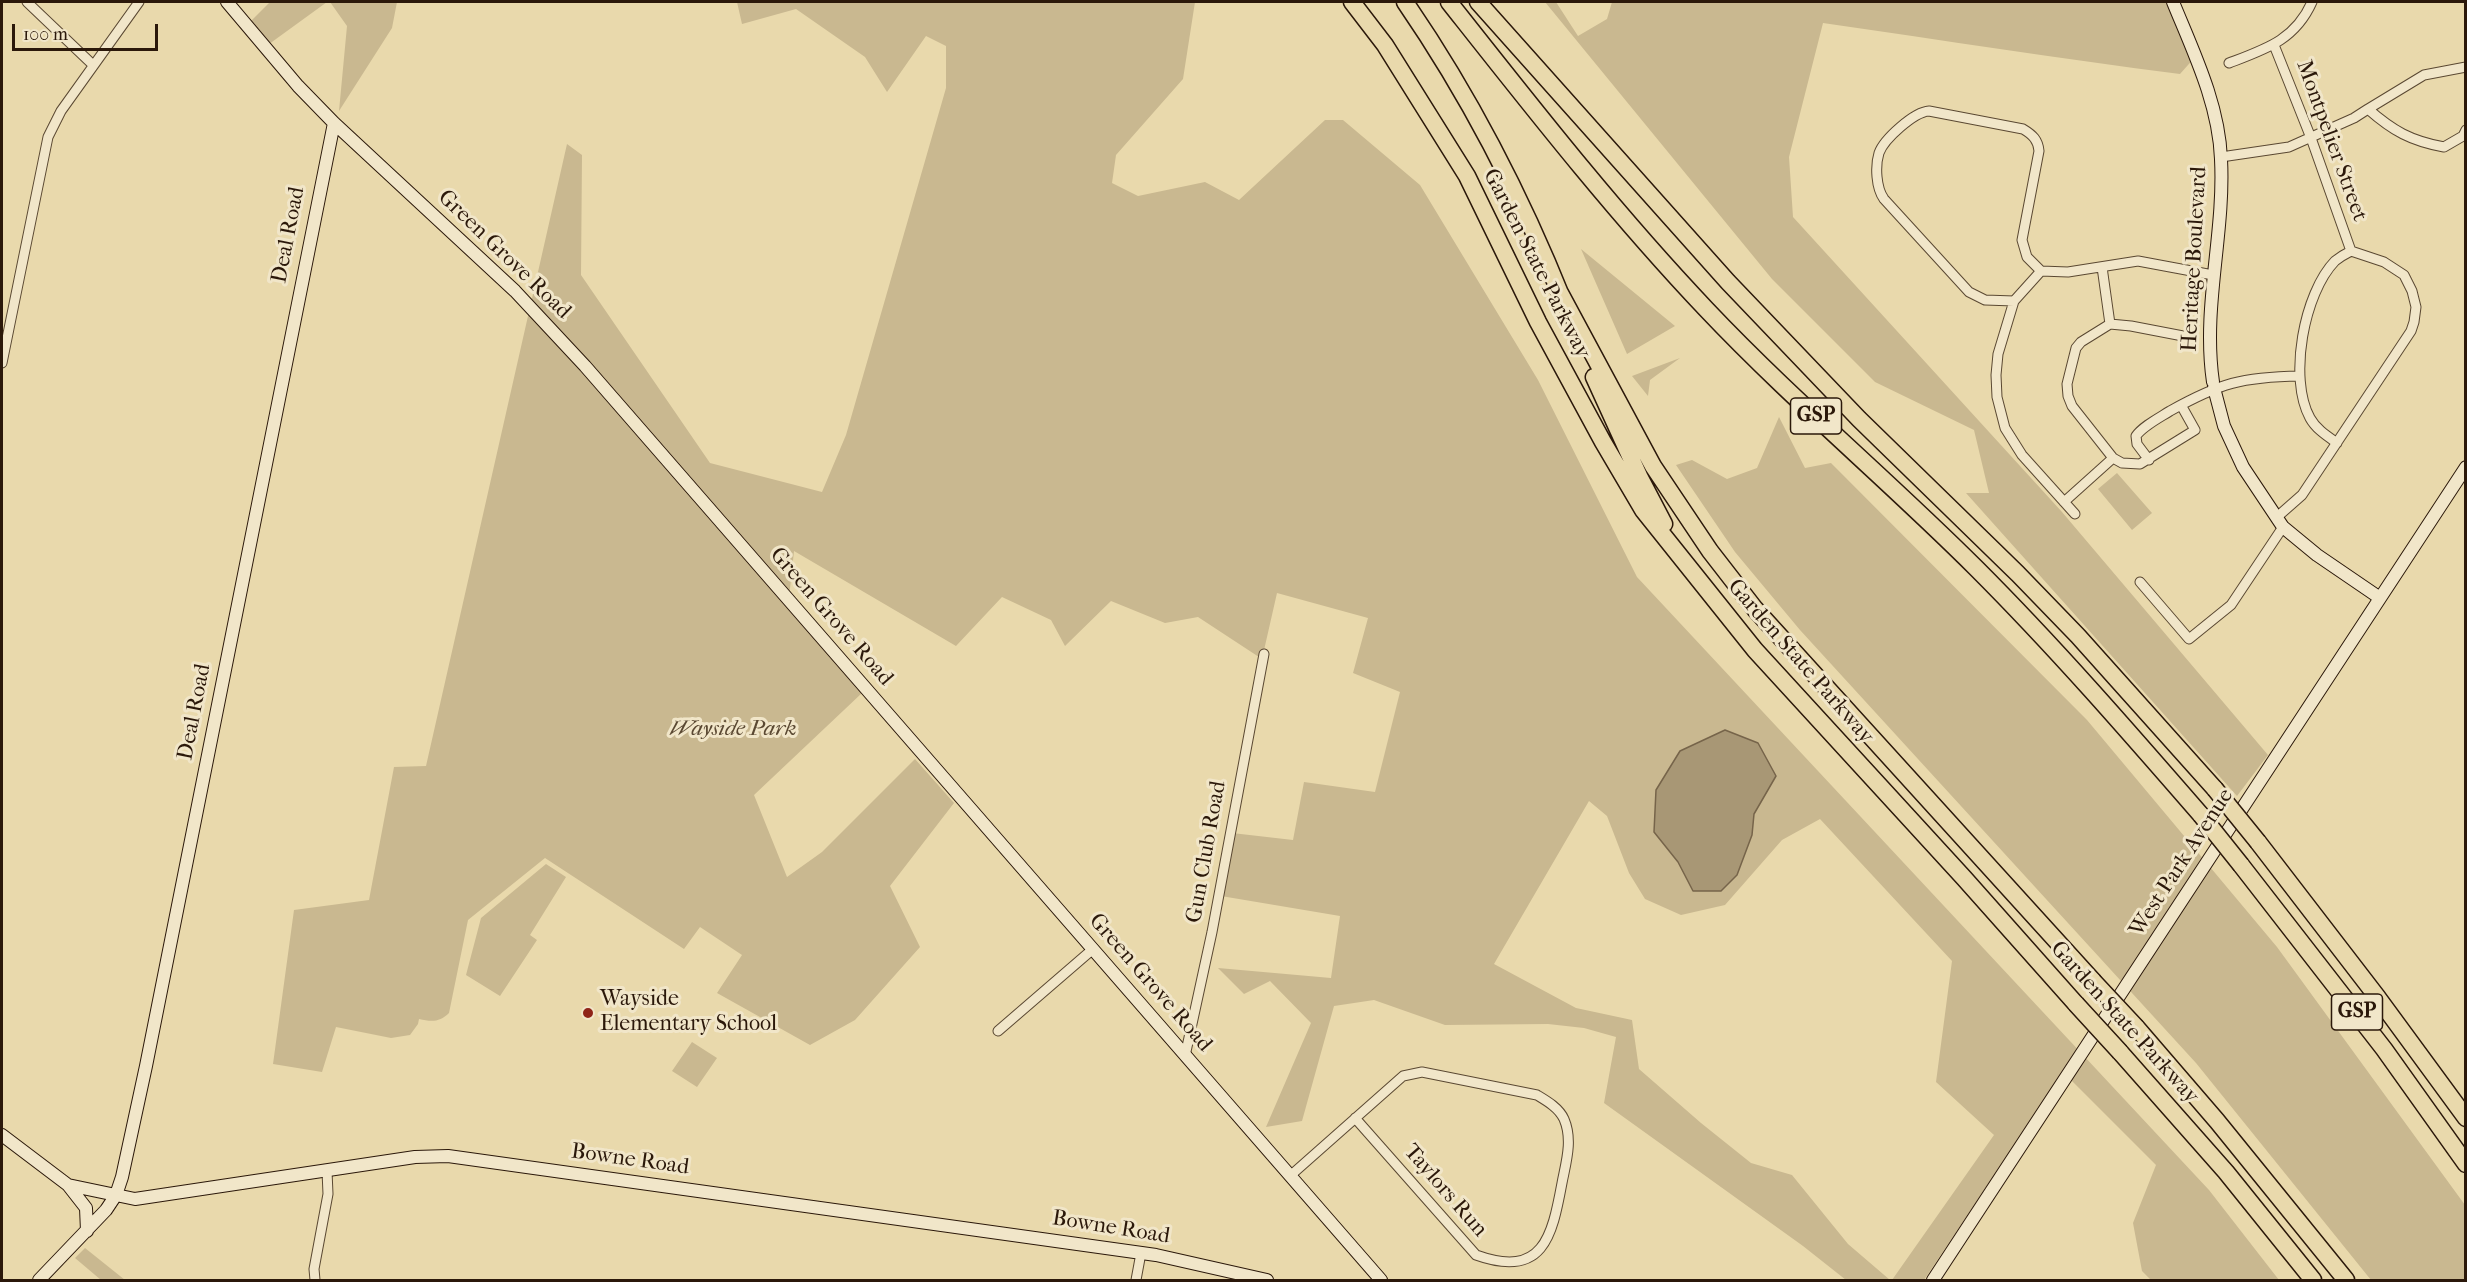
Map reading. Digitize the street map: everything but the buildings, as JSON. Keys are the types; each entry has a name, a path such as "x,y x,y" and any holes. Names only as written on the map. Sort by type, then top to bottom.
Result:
{"highway":[{"name":"Garden State Parkway","path":"1352,2 1385,45 1467,176 1538,322 1603,442 1638,502 1664,537 1692,568 1733,623 1773,670 1972,887 2226,1172 2313,1281"},
{"path":"1405,2 1450,72 1481,127 1560,293 1599,389 1640,478 1692,568"},
{"name":"GSP","path":"1449,2 1572,158 1656,256 1759,363 1976,568 2114,714 2241,865 2377,1039 2466,1164"},
{"name":"GSP","path":"1478,2 1728,282 1851,411 2018,574 2086,645 2215,789 2379,998 2466,1118"},
{"name":"Garden State Parkway","path":"1560,293 1653,466 1710,551 1755,609 2136,1027 2217,1121 2346,1281"}],"street":[{"path":"27,2 92,64"},
{"path":"2,363 43,152 57,117 92,64 139,2"},
{"name":"Green Grove Road","path":"227,2 298,86 334,123 540,316 1290,1176 1368,1274 1381,1281"},
{"name":"Heritage Boulevard","path":"2173,2 2207,89 2222,156 2222,202 2209,327 2214,385 2224,426 2254,486 2280,522 2317,555 2380,598"},
{"path":"2229,63 2274,45 2289,32 2312,2"},
{"name":"Montpelier Street","path":"2274,45 2311,138 2350,251"},
{"path":"2222,156 2289,147 2354,118 2424,75 2466,67"},
{"path":"2368,108 2390,128 2420,143 2444,147 2463,136 2466,130"},
{"path":"2014,301 1985,300 1968,292 1884,200 1878,188 1878,160 1885,144 1915,115 1929,111 2023,129 2031,133 2039,151 2022,240 2024,252 2041,271 2068,272 2138,261 2214,274"},
{"name":"Deal Road","path":"39,1281 87,1231 116,1195 122,1177 334,123"},
{"path":"2140,582 2189,639 2231,605 2280,522 2302,495 2337,443 2411,331 2416,313 2412,291 2401,271 2384,262 2350,251 2334,262 2313,303 2302,343 2300,388 2309,418 2316,428 2337,443"},
{"path":"2102,267 2110,324"},
{"path":"2041,271 2014,301 1998,354 1997,397 2001,417 2010,437 2022,455 2075,514"},
{"path":"2181,405 2195,430 2149,460 2130,465 2113,458 2072,406 2067,389 2076,348 2081,342 2110,324 2183,336"},
{"path":"2149,460 2137,444 2136,436 2161,416 2214,385 2256,378 2300,376"},
{"path":"2064,502 2113,458"},
{"name":"West Park Avenue","path":"1933,1281 2466,467"},
{"name":"Gun Club Road","path":"1185,1056 1210,942 1264,654"},
{"path":"998,1031 1093,950"},
{"name":"Taylors Run","path":"1290,1176 1355,1118 1403,1076 1422,1072 1537,1095 1548,1101 1564,1118 1570,1144 1554,1227 1546,1241 1527,1258 1514,1262 1500,1262 1476,1255 1355,1118"},
{"name":"Bowne Road","path":"2,1136 68,1185 141,1199 415,1157 448,1156 1140,1253 1208,1266 1267,1281"},
{"path":"315,1281 314,1269 327,1194 327,1171"},
{"path":"68,1185 86,1208 87,1231"},
{"path":"1136,1281 1140,1253"}],"green space":[{"path":"270,2 327,2 265,47 247,25"},
{"path":"330,2 397,2 392,28 339,111 347,26"},
{"name":"Wayside Park","path":"737,2 1195,2 1183,79 1116,155 1112,183 1138,196 1205,182 1239,200 1325,120 1343,120 1420,185 1538,380 1637,577 2209,1190 2279,1280 2151,1280 2142,1271 2133,1223 2156,1165 2065,1074 2023,1132 1924,1280 1892,1280 1994,1135 1936,1082 1952,961 1820,819 1782,840 1725,905 1681,915 1645,899 1629,873 1607,816 1589,801 1494,964 1576,1008 1632,1020 1639,1069 1751,1163 1792,1175 1848,1244 1890,1280 1846,1280 1803,1246 1604,1103 1616,1037 1584,1028 1548,1024 1445,1025 1374,1000 1334,1006 1302,1121 1266,1127 1311,1023 1270,981 1244,994 1218,968 1331,978 1340,916 1221,896 1232,833 1293,840 1304,782 1375,792 1400,692 1353,673 1368,618 1277,593 1262,659 1198,617 1165,623 1111,601 1065,646 1051,620 1002,597 956,646 794,551 789,598 804,626 862,693 754,795 787,877 822,852 915,759 954,803 890,886 920,947 855,1020 810,1045 717,993 742,955 700,927 684,949 545,858 468,920 449,1013 446,1016 428,1021 419,1019 410,1035 391,1038 336,1027 322,1072 273,1064 294,910 369,900 394,767 426,766 567,144 582,155 581,275 710,463 822,492 846,435 946,88 946,46 926,36 887,92 865,57 796,9 742,24"},
{"path":"1545,2 1556,2 1578,36 1607,19 1612,2 2173,2 2196,56 2180,74 1823,23 1789,157 1793,217 2062,512 2268,755 2237,796 1966,493 1989,493 1974,430 1875,382 1772,279"},
{"path":"1581,249 1675,326 1627,354"},
{"path":"1680,358 1650,380 1648,396 1632,376"},
{"path":"1779,417 1805,468 1831,463 2087,720 2277,947 2465,1205 2465,1280 2371,1280 2196,1063 1800,630 1735,552 1676,465 1692,460 1727,479 1757,468"},
{"path":"2117,473 2152,513 2132,530 2098,489"},
{"path":"546,864 566,877 530,935 537,940 500,996 466,975 481,918"},
{"path":"692,1042 717,1058 697,1087 672,1071"},
{"path":"85,1248 125,1280 101,1280 75,1258"}],"shaded area":[{"path":"1725,730 1758,743 1776,776 1754,814 1752,835 1737,875 1721,891 1693,891 1678,862 1654,832 1656,790 1680,751"}],"place":[{"name":"Wayside Elementary School","path":"588,1013"}]}
